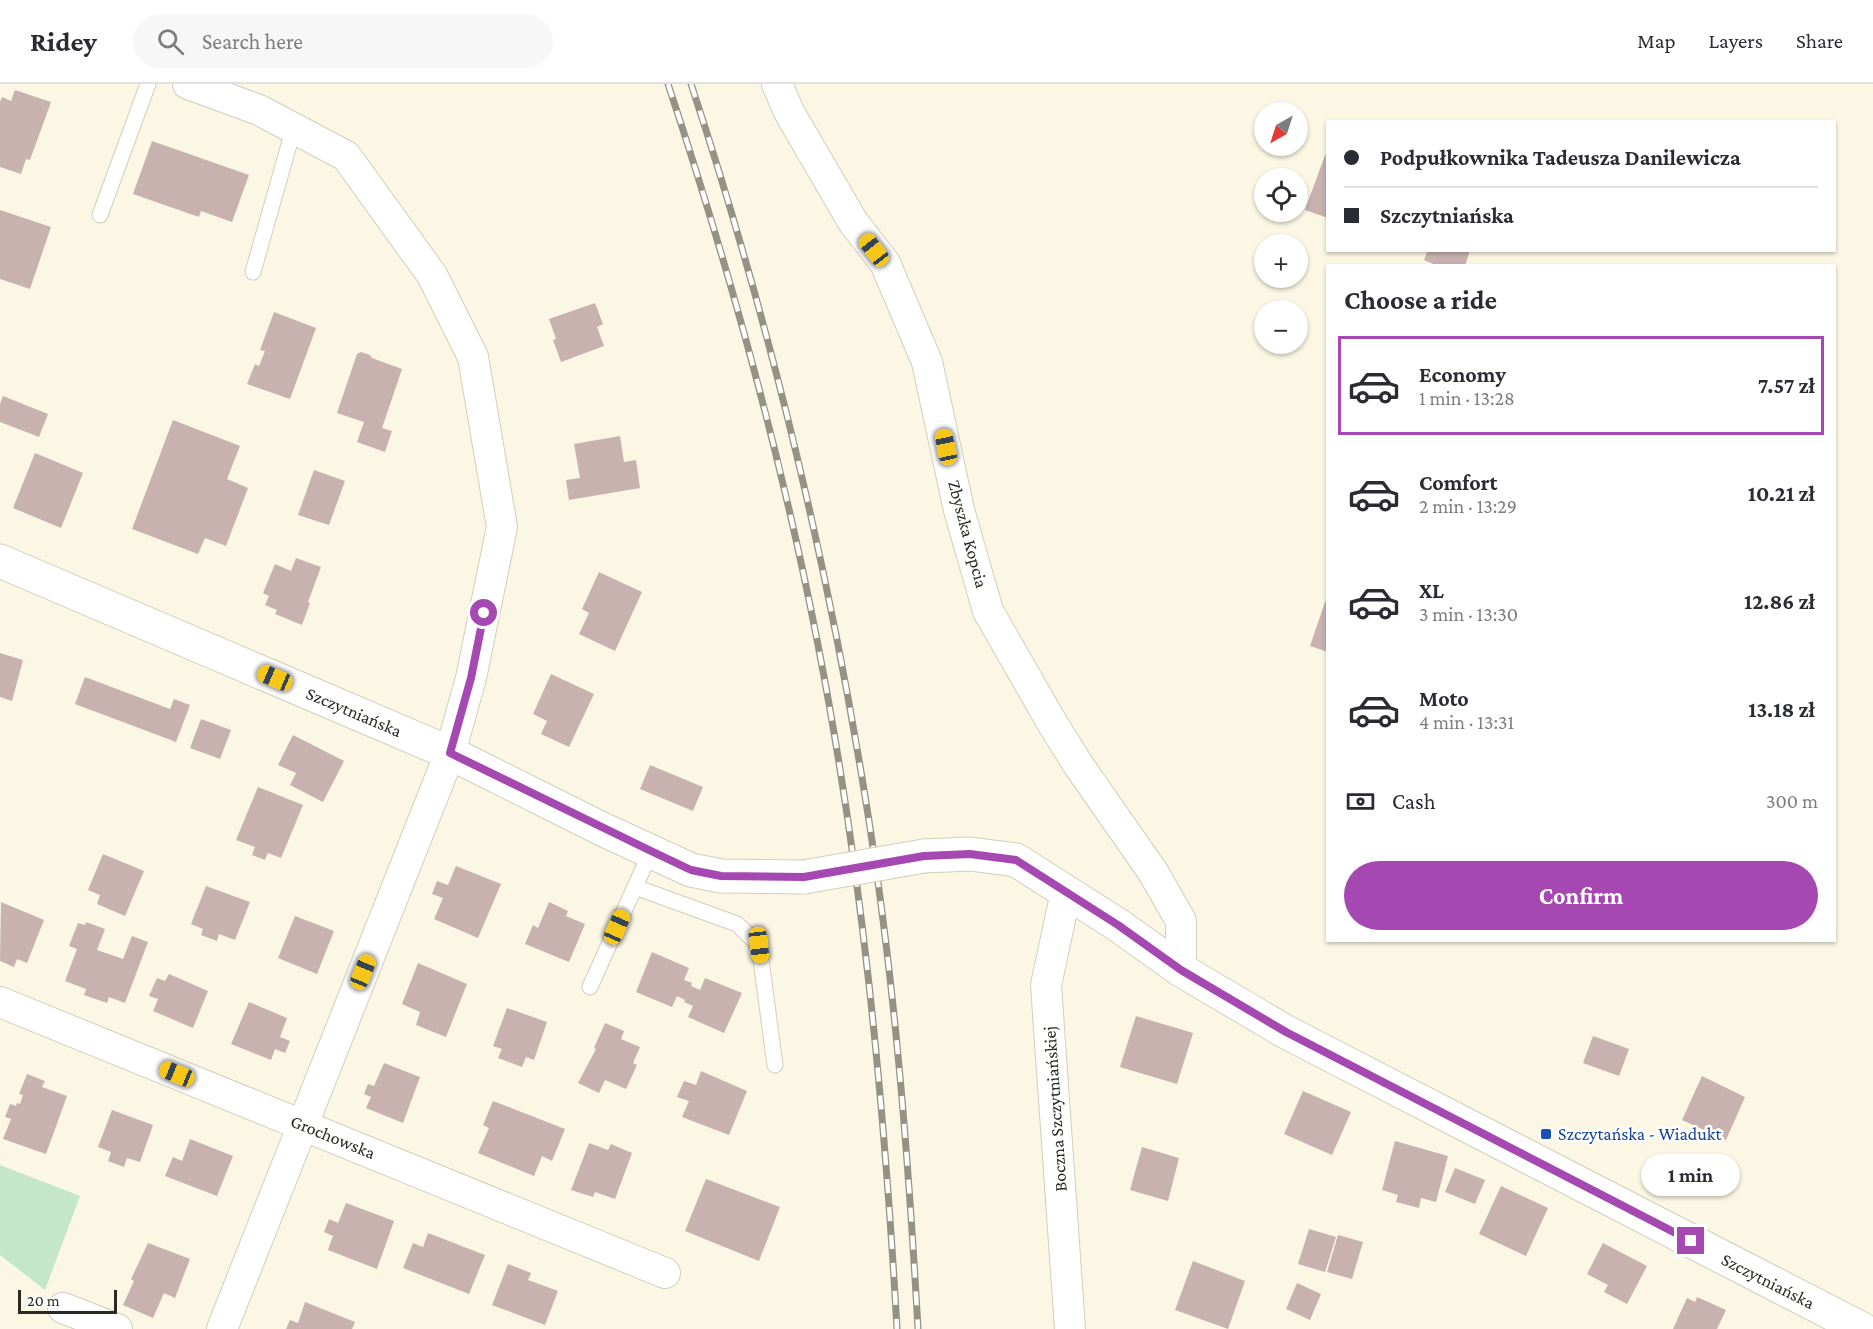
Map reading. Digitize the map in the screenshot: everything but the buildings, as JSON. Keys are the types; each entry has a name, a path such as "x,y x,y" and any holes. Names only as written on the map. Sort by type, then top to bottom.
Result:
{"street":[{"path":"188,84 259,110 346,156 432,275 473,357 502,527 471,678 450,753 222,1329"},
{"name":"Zbyszka Kopcia","path":"777,84 789,112 853,222 885,263 927,362 959,510 988,611 1079,766 1153,872 1181,921 1181,970"},
{"name":"Szczytniańska","path":"0,561 450,753 604,830 691,870 721,876 804,877 924,856 970,854 1016,860 1181,970 1286,1032 1862,1329"},
{"name":"Boczna Szczytniańskiej","path":"1066,892 1046,985 1071,1329"},
{"name":"Grochowska","path":"0,1002 665,1273"},
{"path":"63,1308 117,1329"}],"lane":[{"path":"100,215 148,84"},
{"path":"253,272 294,128"},
{"path":"590,987 651,851"},
{"path":"635,887 737,924 759,945 775,1065"}],"green space":[{"path":"0,1165 80,1196 45,1290 0,1255"}],"railway":[{"path":"668,84 712,222 752,362 788,503 818,645 847,815 869,986 878,1071 897,1329"},
{"path":"691,84 770,348 813,526 849,705 875,862 892,995 910,1195 918,1329"}],"place":[{"name":"Szczytańska - Wiadukt","path":"1546,1134"}],"route":[{"path":"484,613 471,678 450,753 604,830 691,870 721,876 804,877 924,856 970,854 1016,860 1118,925 1181,970 1286,1032 1691,1241"}]}
